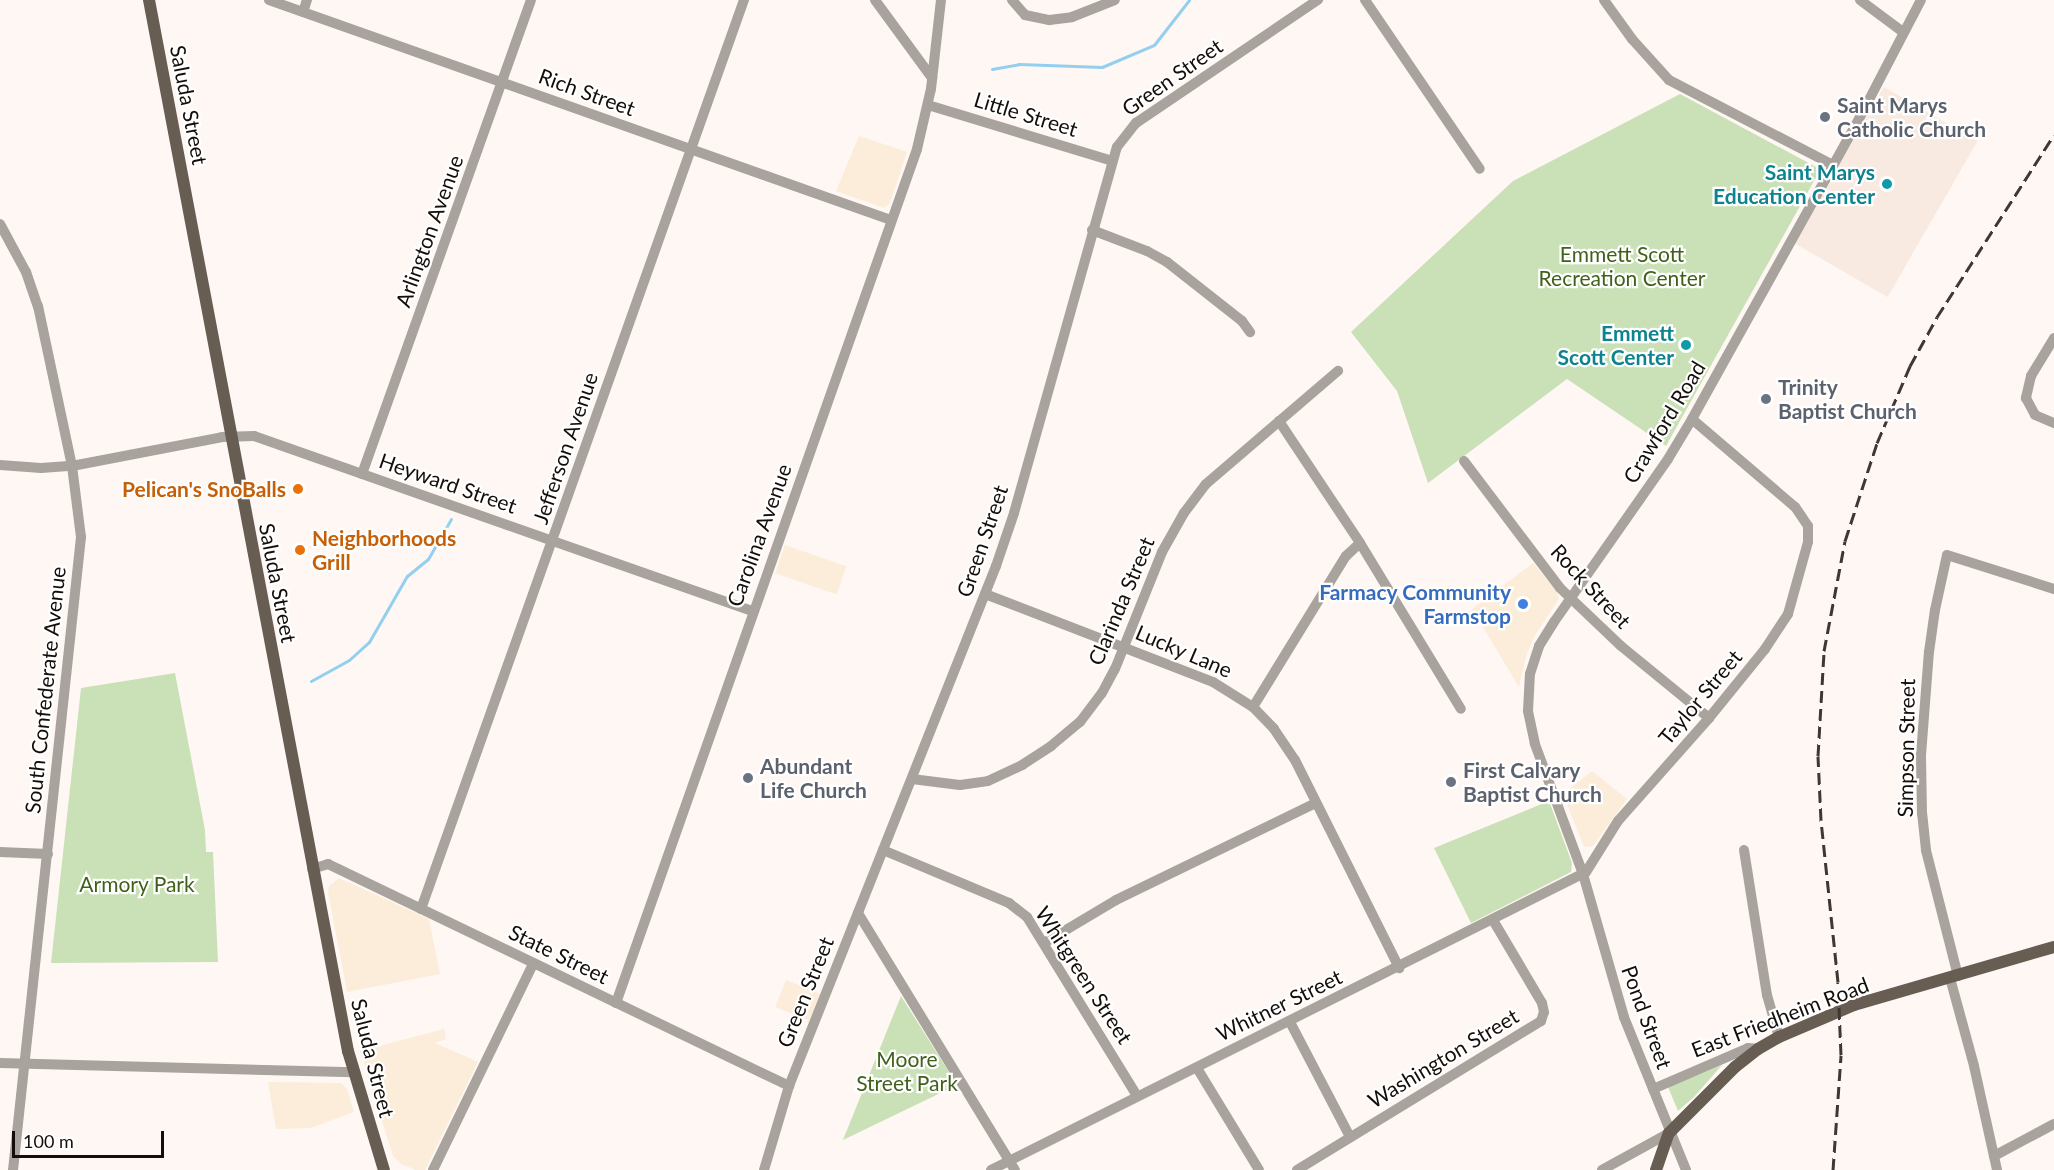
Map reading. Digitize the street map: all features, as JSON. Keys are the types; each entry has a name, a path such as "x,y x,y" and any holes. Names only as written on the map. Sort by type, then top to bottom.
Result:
{"main road":[{"name":"Saluda Street","path":"149,0 312,869 354,1072 384,1170"},
{"name":"East Friedheim Road","path":"1758,1049 1779,1037 1847,1008 2054,947"},
{"path":"1656,1170 1669,1133 1735,1067 1758,1049"}],"street":[{"name":"Rich Street","path":"269,0 891,220"},
{"path":"303,12 307,0"},
{"name":"Arlington Avenue","path":"363,474 531,0"},
{"name":"Jefferson Avenue","path":"421,909 744,0"},
{"path":"876,0 932,78"},
{"name":"Carolina Avenue","path":"616,1003 752,611 917,149 928,105 941,0"},
{"path":"1012,0 1026,15 1049,20 1072,17 1115,0"},
{"name":"Green Street","path":"764,1170 789,1086 985,594 1014,513 1112,161 1123,137 1136,123 1318,0"},
{"path":"1365,0 1480,169"},
{"path":"1604,0 1632,39 1669,80 1833,165"},
{"path":"1860,0 1903,32"},
{"name":"Crawford Road","path":"1584,874 1535,744 1527,699 1530,674 1539,646 1668,459 1692,419 1833,165 1920,0"},
{"name":"Little Street","path":"928,105 1112,161"},
{"name":"South Confederate Avenue","path":"0,224 26,272 38,306 72,466 81,537 13,1170"},
{"path":"1092,230 1147,251 1167,262 1242,321 1250,332"},
{"path":"2054,339 2026,388 2026,398 2035,415 2054,423"},
{"name":"Clarinda Street","path":"912,779 933,784 967,785 996,778 1022,765 1051,746 1080,722 1102,693 1126,648 1153,573 1179,520 1206,484 1338,371"},
{"name":"Taylor Street","path":"1584,874 1618,821 1709,718 1765,650 1788,614 1808,542 1808,526 1791,503 1692,419"},
{"path":"1279,421 1360,543 1461,709"},
{"name":"Heyward Street","path":"0,465 41,468 72,466 231,435 254,436 752,611"},
{"name":"Rock Street","path":"1464,462 1541,564 1572,598 1621,646 1709,718"},
{"path":"1253,707 1346,556 1360,543"},
{"name":"Simpson Street","path":"1996,1170 1926,850 1922,814 1921,755 1929,652 1947,555 2054,589"},
{"name":"Lucky Lane","path":"985,594 1213,682 1253,707 1285,744 1399,968"},
{"path":"1044,943 1116,900 1316,803"},
{"name":"Whitgreen Street","path":"883,850 1009,903 1027,918 1137,1096"},
{"path":"1744,850 1771,1013 1779,1037"},
{"path":"0,852 48,854"},
{"name":"State Street","path":"312,869 328,864 789,1086"},
{"name":"Whitner Street","path":"991,1170 1013,1166 1137,1096 1399,968 1584,874"},
{"name":"Pond Street","path":"1584,874 1609,971 1669,1133 1686,1170"},
{"path":"858,913 1013,1166"},
{"name":"Washington Street","path":"1298,1170 1541,1021 1544,1012 1542,1003 1493,920"},
{"path":"433,1170 533,964"},
{"path":"1290,1022 1350,1137"},
{"name":"East Friedheim Road","path":"1653,1089 1748,1048 1758,1049"},
{"path":"0,1063 354,1072"},
{"path":"1197,1068 1260,1170"},
{"path":"1994,1156 2054,1124"},
{"path":"1602,1170 1669,1133"}],"shaded area":[{"path":"1884,87 1978,141 1888,297 1794,243"},
{"path":"859,136 907,152 890,203 884,208 836,191"},
{"path":"785,545 846,566 837,595 775,573"},
{"path":"1533,563 1557,592 1559,599 1535,635 1526,656 1519,687 1472,609"},
{"path":"1592,771 1627,799 1593,846 1584,847 1563,794"},
{"path":"339,878 429,919 440,974 347,992 328,892 329,886"},
{"path":"786,980 820,994 809,1021 775,1007"},
{"path":"444,1029 446,1039 435,1043 478,1062 425,1170 416,1170 401,1164 393,1156 360,1051"},
{"path":"268,1082 341,1083 347,1089 354,1112 311,1128 276,1129"}],"green space":[{"name":"Emmett Scott Recreation Center","path":"1680,94 1816,167 1819,172 1666,446 1567,379 1428,483 1397,391 1351,332 1513,181"},
{"name":"Armory Park","path":"175,673 205,830 206,852 213,852 218,962 51,963 81,688"},
{"path":"1549,801 1572,863 1571,872 1471,923 1434,848"},
{"name":"Moore Street Park","path":"901,996 957,1085 843,1140"},
{"path":"1722,1065 1694,1097 1678,1111 1668,1087"}],"waterway":[{"path":"992,69 1019,64 1102,67 1154,45 1189,0"},
{"path":"311,681 349,660 369,642 407,576 428,559 451,519"}],"railway":[{"path":"1833,1170 1841,1055 1838,982 1821,820 1818,756 1824,651 1845,541 1877,443 1910,366 1937,317 2054,135"}],"place":[{"name":"Saint Marys Catholic Church","path":"1825,117"},
{"name":"Saint Marys Education Center","path":"1887,184"},
{"name":"Emmett Scott Center","path":"1686,345"},
{"name":"Trinity Baptist Church","path":"1766,399"},
{"name":"Pelican's SnoBalls","path":"298,489"},
{"name":"Neighborhoods Grill","path":"300,550"},
{"name":"Farmacy Community Farmstop","path":"1523,604"},
{"name":"Abundant Life Church","path":"748,778"},
{"name":"First Calvary Baptist Church","path":"1451,782"}]}
